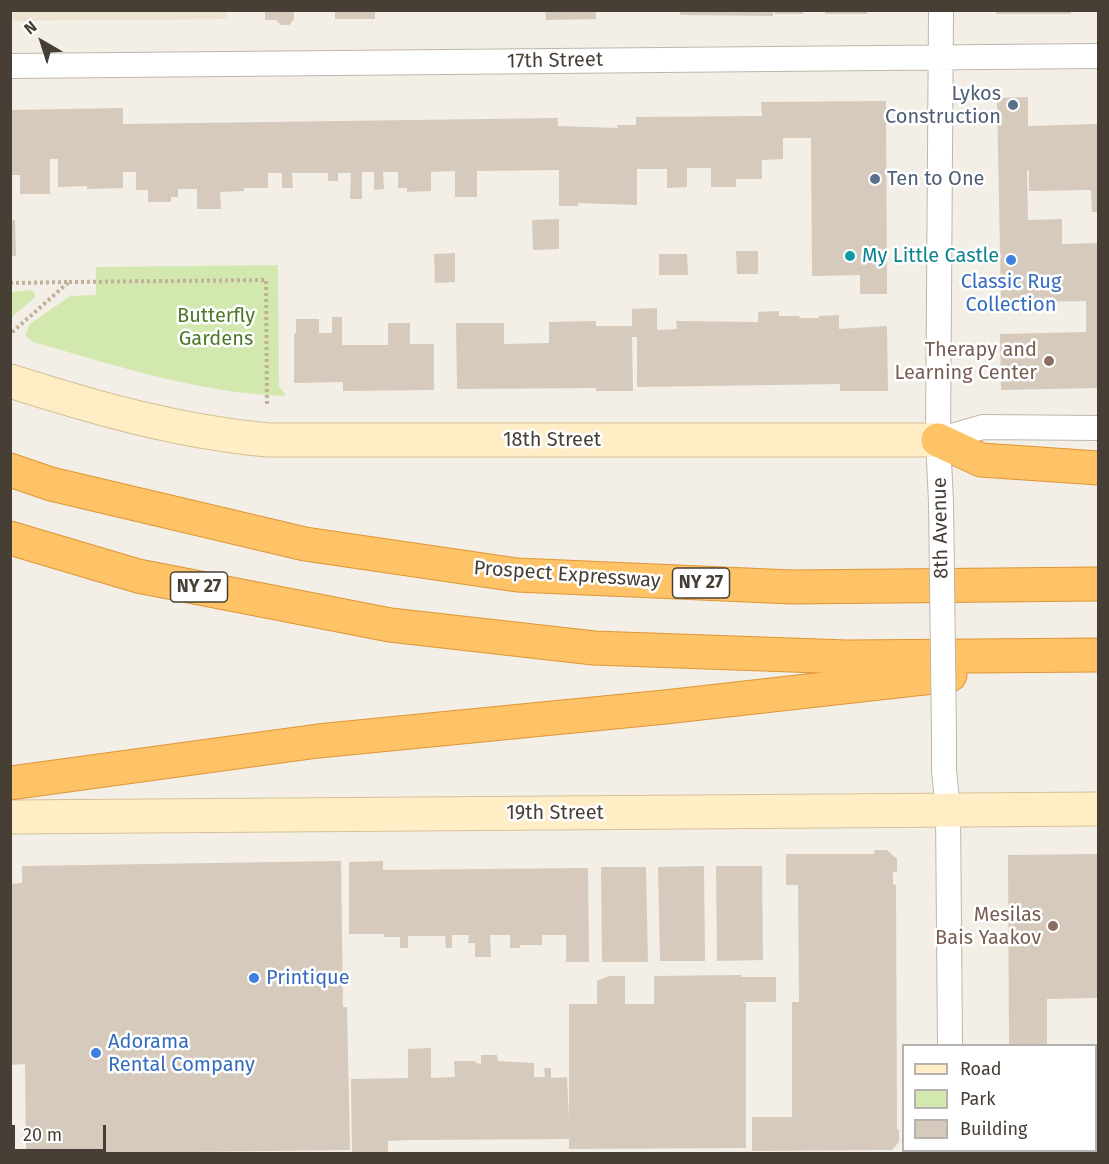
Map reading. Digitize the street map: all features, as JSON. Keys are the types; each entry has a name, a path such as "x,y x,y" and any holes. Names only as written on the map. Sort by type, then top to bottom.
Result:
{"highway":[{"path":"938,440 981,460 1098,468"},
{"name":"Prospect Expressway","path":"10,470 51,484 305,544 517,575 792,587 1098,584"},
{"name":"NY 27","path":"10,538 138,576 390,625 583,647 848,657 1098,657"},
{"path":"10,783 318,741 676,705 1098,657"}],"main road":[{"name":"18th Street","path":"10,381 81,404 175,428 221,436 268,440 938,440"},
{"name":"19th Street","path":"10,817 1098,809"}],"street":[{"name":"8th Avenue","path":"941,10 938,440 941,502 944,770 948,811 950,1044"},
{"name":"17th Street","path":"10,66 1098,56"},
{"name":"18th Street","path":"938,440 983,427 1098,428"}],"path":[{"path":"10,283 266,280 267,406"},
{"path":"10,334 69,282"}],"shaded area":[{"path":"11,10 227,10 227,19 10,21"}],"green space":[{"name":"Butterfly Gardens","path":"278,265 279,386 286,396 221,390 158,377 33,342 25,335 30,324 70,296 96,295 96,267"},
{"path":"32,290 35,297 11,318 11,292"}],"building":[{"path":"265,10 294,10 294,19 289,25 281,25 276,20 265,20"},
{"path":"335,10 375,10 375,19 335,19"},
{"path":"545,10 596,10 596,19 546,20"},
{"path":"680,10 773,10 773,16 680,15"},
{"path":"774,10 803,10 803,14 775,14"},
{"path":"825,10 867,10 867,14 825,14"},
{"path":"996,10 1071,10 1071,14 996,14"},
{"path":"1028,97 1028,126 1098,124 1098,212 1092,212 1091,190 1029,191 1029,171 1027,170 1028,220 1062,219 1062,244 1098,243 1098,388 1001,390 1000,334 1086,332 1086,301 1001,303 997,98"},
{"path":"886,101 887,294 860,294 860,275 812,276 811,138 783,138 783,159 762,160 762,179 736,179 736,187 711,187 711,168 687,168 687,187 667,188 667,169 637,169 637,205 578,203 578,206 559,206 559,170 477,171 477,197 455,197 455,171 431,172 431,191 407,192 407,188 398,188 398,172 383,172 384,189 374,190 374,172 362,172 362,199 350,199 351,173 338,173 338,181 328,181 328,173 292,173 293,188 282,188 282,173 268,173 268,188 244,188 244,191 220,192 221,209 197,209 197,189 178,189 178,197 171,197 171,202 148,202 148,190 136,190 136,172 123,172 123,188 58,187 58,159 50,159 50,194 20,194 20,175 10,175 10,110 123,108 123,124 558,118 558,126 618,128 617,125 636,125 636,117 762,116 761,102"},
{"path":"559,219 559,249 533,250 532,220"},
{"path":"10,220 15,220 16,256 10,256"},
{"path":"736,251 758,251 758,274 737,274"},
{"path":"455,253 455,282 435,283 434,254"},
{"path":"659,254 687,254 688,275 659,275"},
{"path":"657,308 657,330 677,329 676,321 758,322 758,312 779,311 779,316 800,316 799,318 839,315 839,329 887,326 888,391 840,391 840,384 637,387 637,337 632,337 633,391 596,391 596,388 457,389 456,323 504,323 504,344 549,343 549,322 596,321 596,326 632,326 632,309"},
{"path":"332,317 342,317 342,345 388,345 388,323 410,323 410,344 434,344 434,390 343,391 343,382 294,383 296,319 319,319 319,333 332,333"},
{"path":"875,850 887,850 897,859 897,872 893,872 893,884 896,885 897,1129 899,1130 899,1142 892,1150 752,1151 752,1117 792,1117 792,1002 799,1002 798,885 786,885 786,854 874,854"},
{"name":"Mesilas Bais Yaakov","path":"1098,854 1098,998 1047,999 1047,1044 1009,1044 1008,855"},
{"path":"341,861 343,1007 347,1007 350,1150 26,1154 25,1064 10,1065 10,884 22,883 22,866"},
{"path":"383,861 383,870 588,868 589,962 566,962 566,935 542,935 542,945 520,945 520,948 510,948 510,935 490,935 491,957 475,957 475,943 468,943 469,935 452,935 452,948 446,948 445,936 408,936 408,948 400,948 400,937 384,937 384,934 349,934 349,862"},
{"path":"704,866 705,961 660,961 658,867"},
{"path":"716,866 762,866 763,960 717,961"},
{"path":"601,867 646,867 648,962 602,962"},
{"path":"741,975 741,977 776,977 776,1002 741,1002 746,1003 746,1148 569,1149 569,1139 409,1140 388,1141 388,1152 352,1152 351,1079 408,1078 408,1049 431,1048 431,1078 455,1077 454,1061 475,1061 481,1064 481,1055 497,1055 498,1061 534,1063 534,1077 545,1077 544,1068 551,1068 551,1078 567,1077 569,1119 569,1004 597,1004 597,981 609,976 625,976 625,1004 654,1004 654,976"},
{"path":"1097,1056 1098,1056 1097,1131"}],"place":[{"name":"Lykos Construction","path":"1013,105"},
{"name":"Ten to One","path":"875,179"},
{"name":"My Little Castle","path":"850,256"},
{"name":"Classic Rug Collection","path":"1011,260"},
{"name":"Therapy and Learning Center","path":"1049,361"},
{"name":"Mesilas Bais Yaakov","path":"1053,926"},
{"name":"Printique","path":"254,978"},
{"name":"Adorama Rental Company","path":"96,1053"}]}
